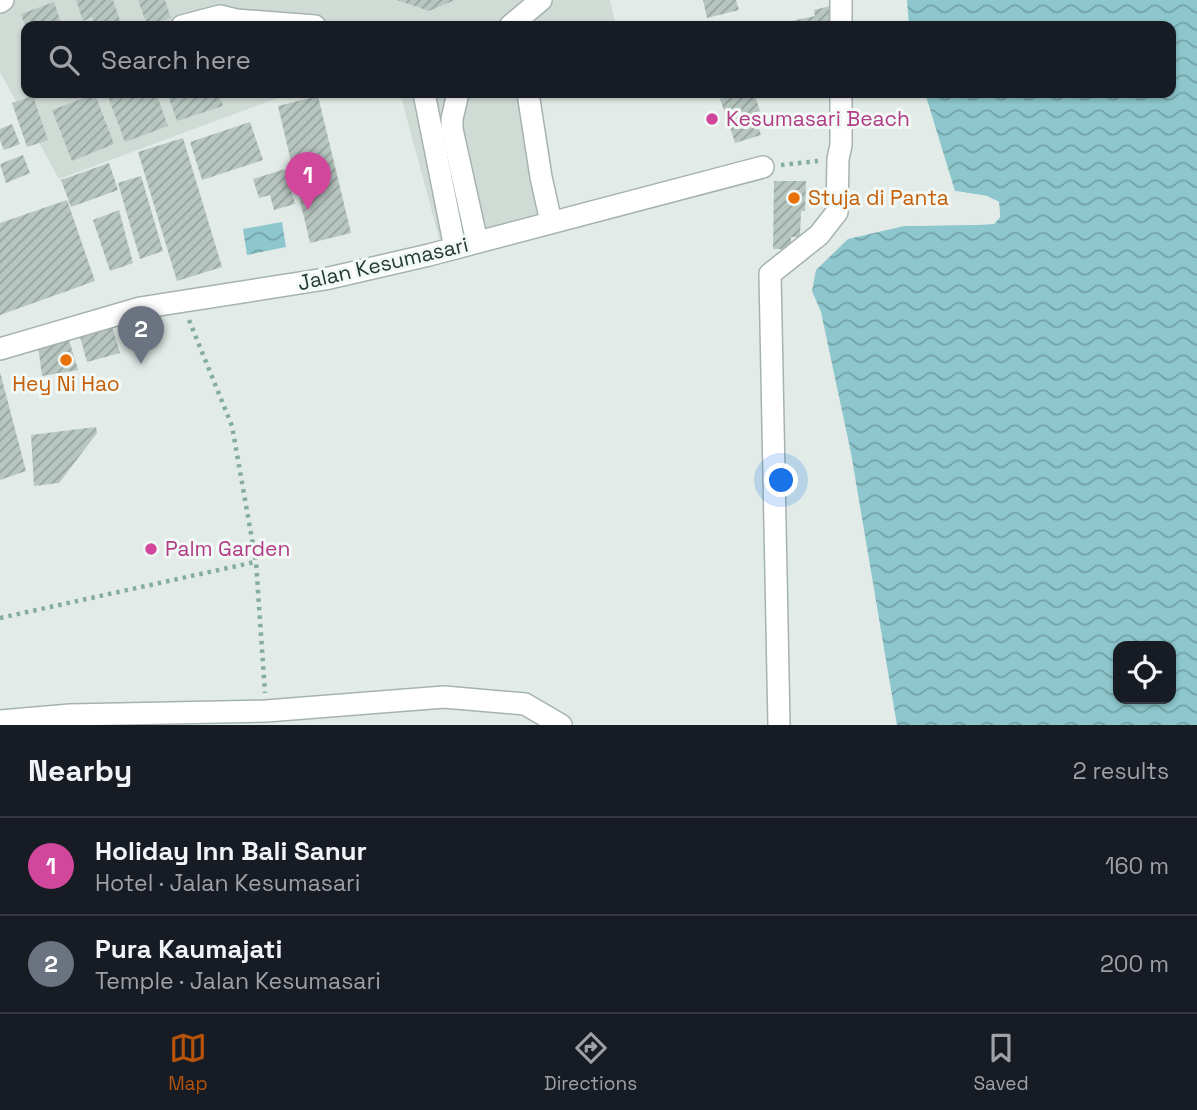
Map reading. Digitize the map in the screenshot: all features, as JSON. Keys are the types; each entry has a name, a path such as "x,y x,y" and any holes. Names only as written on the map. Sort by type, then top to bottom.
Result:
{"street":[{"path":"516,21 541,0"},
{"path":"841,0 841,21"},
{"path":"216,17 260,21"},
{"path":"425,98 456,248"},
{"path":"457,98 452,129 477,242"},
{"path":"529,98 551,222"},
{"path":"779,725 770,274 819,235 837,212 841,98"},
{"name":"Jalan Kesumasari","path":"0,349 140,308 325,279 456,248 763,167"},
{"path":"0,721 70,715 266,711 444,697 525,704 561,725"}],"path":[{"path":"763,167 838,159"},
{"path":"181,302 232,426 256,562 266,711"},
{"path":"0,618 256,562"}],"shaded area":[{"path":"0,0 610,0 615,21 21,21 21,98 278,98 59,179 0,72"},
{"path":"401,98 522,98 543,233 441,245"}],"water":[{"path":"907,0 1197,0 1197,725 897,725 851,453 821,312 812,291 816,270 848,239 904,226 994,224 1000,217 999,202 987,196 955,191 927,98 1176,98 1176,21 909,21"},
{"path":"282,222 286,247 247,255 243,229"}],"pier":[{"path":"955,191 987,196 999,202 1000,217 994,224 904,226 905,222 992,220 996,216 995,204 986,199 952,194"}],"building":[{"path":"76,0 113,0 120,21 93,21 92,17 83,21"},
{"path":"138,0 165,0 171,18 146,21"},
{"path":"397,0 455,0 429,11"},
{"path":"703,0 736,0 739,10 707,18"},
{"path":"54,2 60,21 23,21 21,14"},
{"path":"830,6 834,21 792,21 815,16 814,10"},
{"path":"34,98 48,140 27,147 12,103"},
{"path":"84,98 97,98 114,144 72,161 52,110"},
{"path":"108,98 158,98 168,126 125,142"},
{"path":"169,98 220,98 223,106 177,121"},
{"path":"318,98 351,233 310,243 278,106"},
{"path":"756,98 760,111 728,122 720,99"},
{"path":"755,116 761,135 735,143 729,124"},
{"path":"250,122 263,160 202,180 190,142"},
{"path":"12,124 20,144 4,150 0,129"},
{"path":"183,138 222,267 177,281 138,152"},
{"path":"23,155 30,173 6,183 0,164"},
{"path":"109,163 118,190 71,207 61,180"},
{"path":"285,169 295,204 274,210 270,195 259,198 253,179"},
{"path":"141,176 163,251 140,259 118,183"},
{"path":"774,181 806,181 805,211 801,211 800,237 791,237 791,249 773,249"},
{"path":"67,200 95,281 0,315 0,223"},
{"path":"119,210 133,263 110,271 93,220"},
{"path":"111,323 120,353 87,362 79,333"},
{"path":"69,340 78,370 42,376 38,346"},
{"path":"0,372 26,471 0,480"},
{"path":"96,427 97,433 59,483 34,486 31,435"}],"place":[{"name":"Kesumasari Beach","path":"712,119"},
{"name":"Stuja di Panta","path":"794,198"},
{"name":"Holiday Inn Bali Sanur","path":"308,210"},
{"name":"Hey Ni Hao","path":"66,360"},
{"name":"Pura Kaumajati","path":"141,364"},
{"name":"Palm Garden","path":"151,549"}]}
